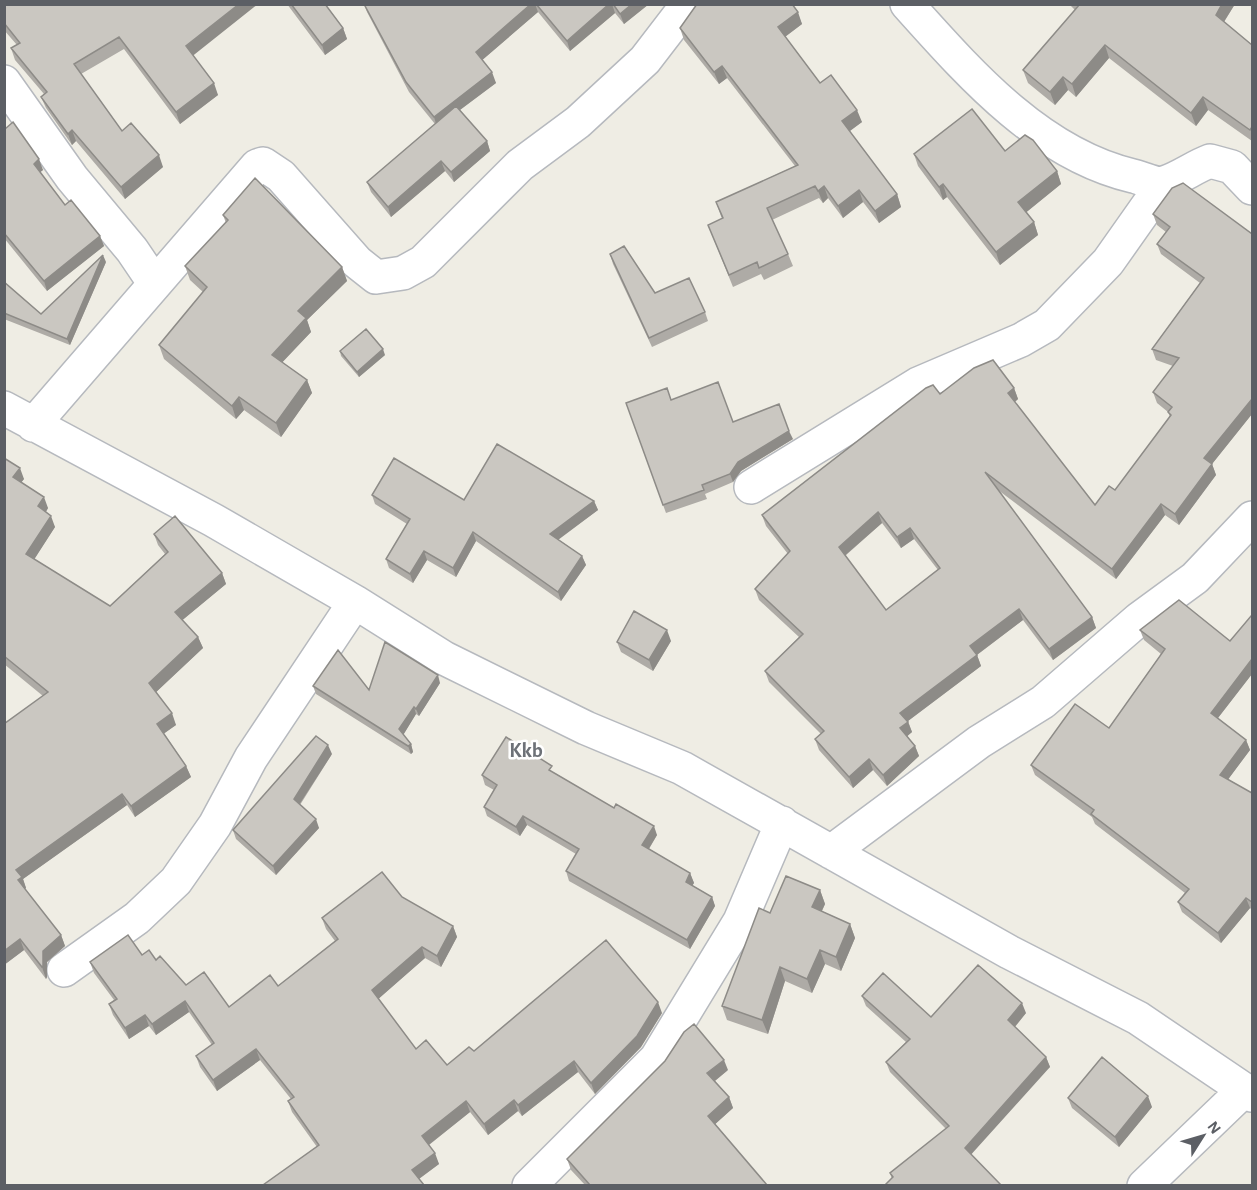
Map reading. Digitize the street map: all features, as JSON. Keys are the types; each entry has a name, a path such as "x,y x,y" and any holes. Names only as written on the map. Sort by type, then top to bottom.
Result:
{"street":[{"path":"688,4 645,60 578,122 520,165 423,262 403,273 375,277 357,262 281,176 263,164 257,166 155,284 15,420 213,520 356,602 444,658 586,728 682,768 1009,952 1138,1018 1248,1093 1144,1185"},
{"path":"907,4 994,96 1050,138 1088,160 1126,175 1163,184"},
{"path":"4,82 72,178 132,250 155,284"},
{"path":"751,487 918,384 1021,340 1047,325 1108,262 1163,184 1210,161 1232,167 1252,188"},
{"path":"831,852 979,742 1043,702 1139,619 1195,578 1252,518"},
{"path":"64,970 137,918 176,881 215,825 251,758 356,602"},
{"path":"529,1185 656,1059 740,921 782,824"}],"building":[{"path":"4,4 239,4 186,46 214,83 176,112 119,37 74,64 122,131 131,123 159,155 121,187 72,130 68,134 41,97 47,92 11,48 20,43 4,23"},
{"path":"291,4 325,4 343,28 322,45"},
{"path":"364,4 531,4 476,52 492,72 434,117 406,82"},
{"path":"536,4 609,4 567,41"},
{"path":"613,4 632,4 620,14"},
{"path":"697,4 792,4 798,12 778,27 820,83 831,75 857,110 842,121 897,194 875,211 859,190 838,206 824,186 818,191 815,186 767,208 788,254 759,268 757,262 729,275 708,225 723,218 716,202 798,165 722,66 714,72 680,28"},
{"path":"1080,4 1222,4 1216,15 1252,45 1252,127 1250,130 1203,97 1191,113 1105,45 1072,84 1063,77 1050,92 1023,70"},
{"path":"456,106 487,141 451,172 441,161 388,207 367,182"},
{"path":"972,109 1005,151 1025,135 1033,140 1057,171 1018,202 1034,222 996,252 943,184 939,187 914,154"},
{"path":"13,122 39,159 34,164 65,205 71,200 100,236 44,281 4,233 4,128"},
{"path":"255,178 342,267 298,311 306,318 272,355 307,380 276,423 239,397 232,406 159,345 207,287 185,266 228,220 223,215"},
{"path":"1183,183 1252,234 1252,399 1204,458 1212,464 1175,514 1161,504 1112,569 985,472 1092,617 1049,649 1019,609 970,646 977,655 900,713 908,722 900,728 915,746 883,775 869,759 849,777 815,739 824,731 765,671 803,634 755,589 790,551 762,515 926,388 933,385 940,394 974,368 993,360 1014,388 1008,393 1095,505 1109,486 1115,490 1171,415 1168,412 1172,407 1153,392 1179,358 1152,349 1204,278 1157,244 1170,227 1153,214 1172,188","holes":["878,512 897,537 910,528 940,568 886,610 839,547"]},
{"path":"624,246 655,293 689,278 705,312 649,338 610,254"},
{"path":"103,255 67,339 4,313 4,282 41,314"},
{"path":"366,329 383,349 357,372 340,351"},
{"path":"718,382 733,422 779,404 789,431 738,462 730,474 702,485 704,490 663,505 626,403 667,388 671,400"},
{"path":"497,444 594,501 550,534 582,556 558,592 473,532 453,568 424,551 410,574 386,559 410,519 372,495 394,458 464,500"},
{"path":"4,458 20,468 13,477 44,497 38,506 51,516 26,554 110,606 168,552 154,534 175,516 222,573 175,612 198,637 149,683 172,713 157,724 186,766 131,806 122,794 16,870 22,877 18,880 61,935 43,951 42,967 20,939 4,951 4,724 48,692 4,656"},
{"path":"1179,600 1230,641 1252,617 1252,659 1211,713 1246,740 1220,775 1252,793 1252,902 1246,898 1218,933 1178,902 1189,889 1091,814 1094,810 1031,765 1075,704 1109,728 1165,649 1140,630"},
{"path":"634,611 667,630 649,660 617,642"},
{"path":"385,642 438,675 416,709 414,707 399,729 411,744 408,746 313,686 338,650 369,690"},
{"path":"316,736 328,745 294,799 316,819 273,866 233,830"},
{"path":"506,737 552,766 549,770 614,808 616,804 654,826 642,845 690,873 686,882 712,897 687,940 566,871 579,849 523,816 516,827 484,807 497,785 482,775"},
{"path":"382,872 402,897 453,926 437,956 422,947 372,990 416,1049 426,1040 447,1065 469,1047 474,1051 606,940 658,1002 637,1036 591,1083 574,1061 518,1105 514,1100 484,1124 466,1101 422,1136 435,1153 412,1170 424,1185 263,1185 319,1145 288,1101 294,1097 256,1049 213,1080 196,1056 214,1043 185,1001 152,1024 145,1015 125,1028 109,1004 117,999 90,962 128,935 142,955 149,950 156,960 160,956 186,985 204,972 229,1007 270,975 278,986 338,939 322,918"},
{"path":"786,876 820,890 812,907 850,924 836,957 820,950 807,979 780,967 762,1020 722,1006 759,908 770,913"},
{"path":"978,965 1022,1003 1008,1020 1046,1057 965,1148 1001,1185 885,1185 893,1177 890,1173 949,1126 886,1062 910,1039 862,996 883,973 931,1017"},
{"path":"694,1024 724,1060 707,1073 729,1097 708,1116 767,1185 590,1185 567,1159 665,1061 684,1032"},
{"path":"1102,1057 1148,1096 1115,1137 1068,1098"}],"district":[{"name":"Kkb","path":"526,750"}]}
